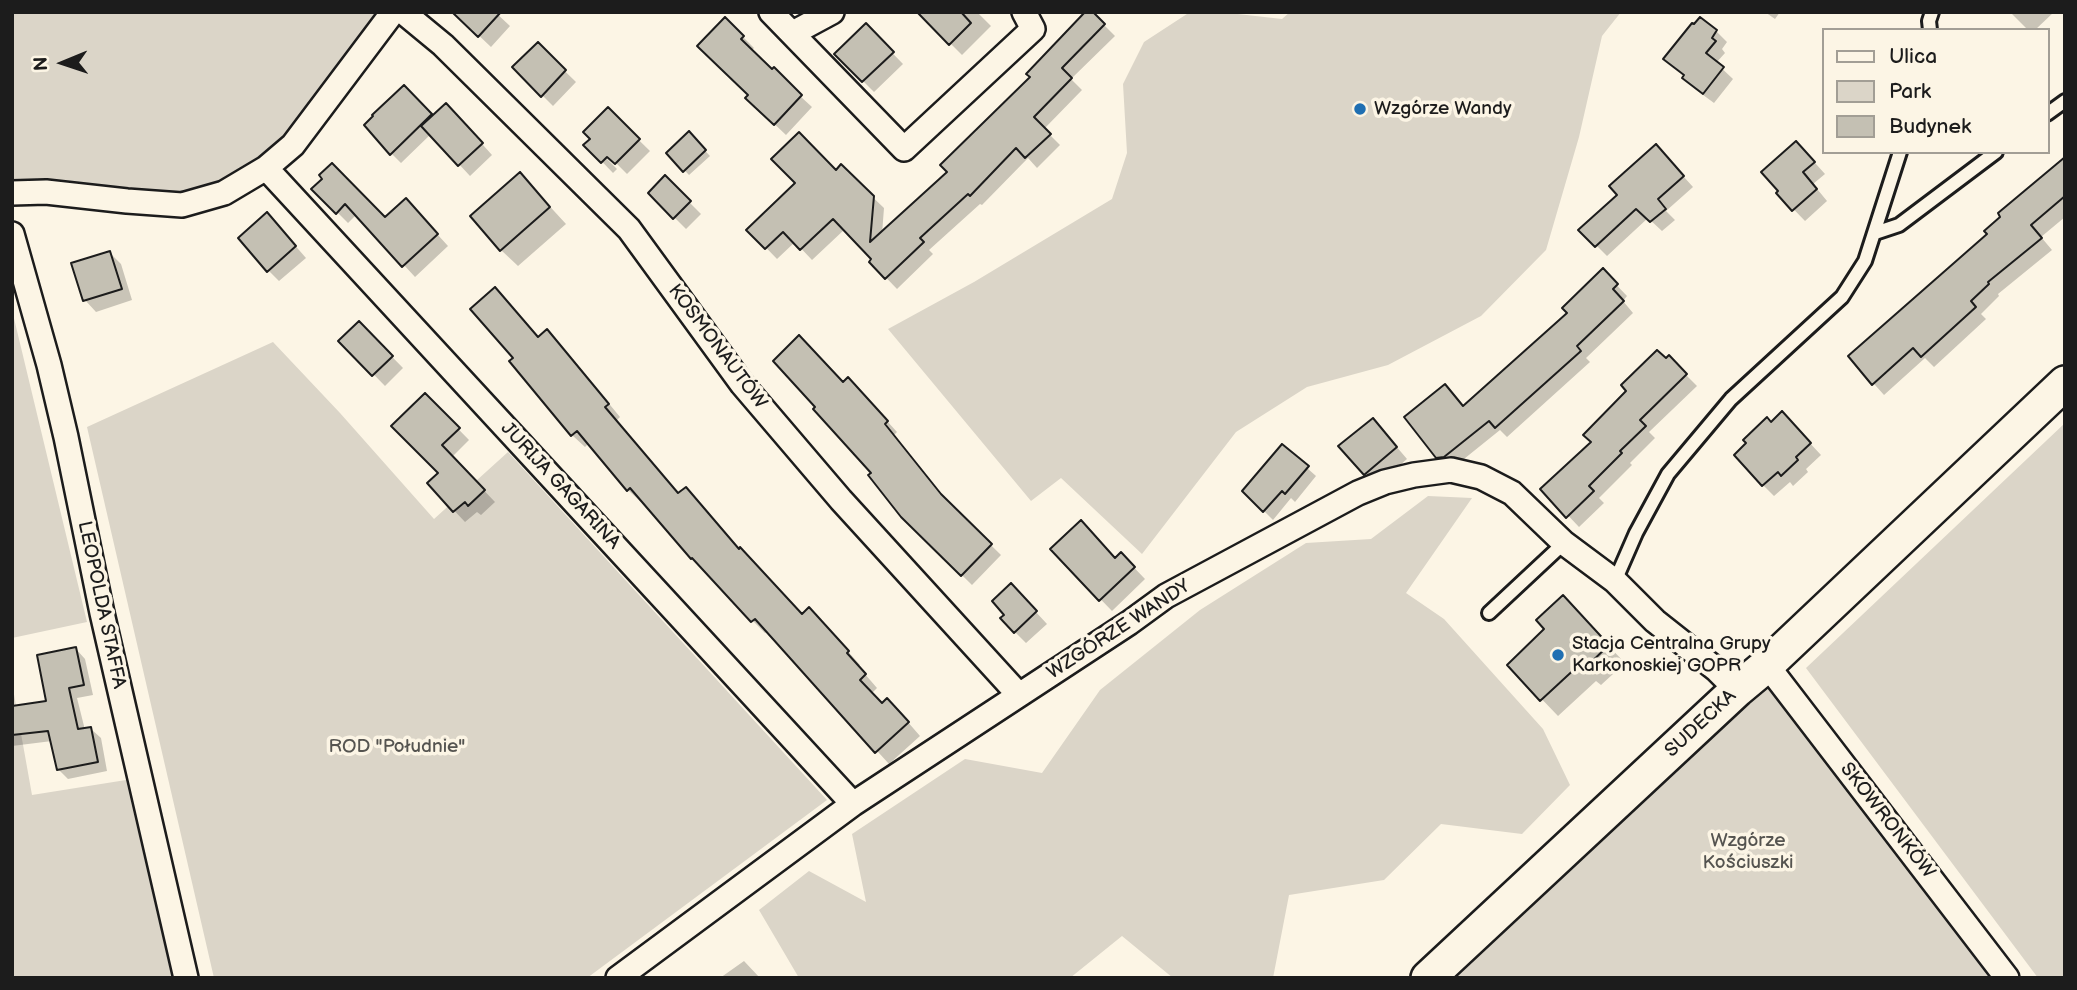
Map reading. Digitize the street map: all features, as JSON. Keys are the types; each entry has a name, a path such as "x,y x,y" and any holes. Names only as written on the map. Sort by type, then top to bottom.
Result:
{"street":[{"path":"12,193 46,192 183,205 224,192 266,168 293,145 393,12"},
{"name":"KOSMONAUTÓW","path":"403,12 443,45 629,229 742,384 841,500 1019,695"},
{"path":"771,12 904,149 1033,29 1024,12"},
{"path":"793,33 832,12"},
{"name":"JURIJA GAGARINA","path":"266,168 853,804"},
{"name":"LEOPOLDA STAFFA","path":"12,234 66,437 102,613 186,978"},
{"name":"SUDECKA","path":"1428,978 2065,383"},
{"name":"WZGÓRZE WANDY","path":"618,978 853,804 1166,596 1358,493 1385,482 1451,470 1480,477 1512,493 1564,543 1615,582 1655,621 1717,670 1737,690"},
{"name":"SKOWRONKÓW","path":"1766,665 2007,978"}],"lane":[{"path":"2049,113 2065,101"},
{"path":"1615,582 1636,533 1668,474 1731,399 1842,297 1865,261 1899,154"},
{"path":"1875,233 1899,225 1993,154"},
{"path":"1489,613 1564,543"}],"green space":[{"path":"12,12 393,12 310,123 223,196 12,194"},
{"path":"1190,12 1220,12 1282,19 1290,12 1621,12 1602,36 1579,137 1546,250 1481,316 1388,365 1307,387 1236,432 1142,554 1061,478 1031,501 888,329 974,282 1112,199 1127,153 1123,84 1144,42"},
{"path":"12,310 87,622 12,638"},
{"name":"ROD \"Południe\"","path":"273,342 434,519 508,452 827,800 587,978 214,978 87,427"},
{"path":"2065,423 2065,978 2038,978 1806,668"},
{"path":"1428,496 1472,498 1406,593 1444,619 1543,729 1570,785 1522,834 1441,824 1384,880 1289,895 1273,978 1173,978 1122,936 1070,978 799,978 759,910 809,871 866,902 852,834 965,759 1042,773 1100,690 1200,610 1306,543 1371,539"},
{"name":"Wzgórze Kościuszki","path":"1767,665 2007,978 1428,978"},
{"path":"12,683 32,795 126,780 172,978 12,978"}],"building":[{"path":"452,12 501,12 478,37"},
{"path":"917,12 961,12 971,23 949,45"},
{"path":"1085,12 1093,12 1105,24 1062,68 1072,78 1034,117 1051,134 1025,158 1016,148 970,196 968,194 920,238 924,242 885,279 869,262 871,259 833,219 800,250 783,232 765,249 746,230 795,183 771,159 799,132 836,170 841,164 874,196 870,242 947,172 940,165 1030,77 1026,74"},
{"path":"725,17 744,36 741,39 802,95 774,125 745,98 748,95 697,46"},
{"path":"1700,17 1717,30 1712,38 1716,41 1706,53 1724,67 1703,94 1663,59"},
{"path":"866,23 894,52 862,82 834,54"},
{"path":"538,42 566,70 541,97 512,67"},
{"path":"404,85 432,114 390,155 364,125"},
{"path":"446,103 483,143 458,166 421,126"},
{"path":"608,107 640,139 615,164 607,157 601,163 583,145 590,139 583,132"},
{"path":"689,131 706,150 683,172 666,153"},
{"path":"1796,141 1815,162 1803,172 1817,189 1792,211 1761,172"},
{"path":"1656,144 1684,176 1658,199 1666,209 1650,222 1636,209 1595,247 1578,230 1617,195 1609,186"},
{"path":"2065,157 2065,196 2031,225 2042,238 1988,282 1971,301 1976,307 1921,357 1913,348 1872,385 1848,356 1987,234 1984,231 2000,217 1998,213"},
{"path":"332,163 385,217 406,198 438,234 402,267 345,204 336,214 311,189 322,179 319,175"},
{"path":"520,172 550,207 500,251 470,216"},
{"path":"665,175 691,201 673,219 648,193"},
{"path":"267,212 296,246 267,272 238,238"},
{"path":"110,251 122,289 83,301 71,263"},
{"path":"1603,268 1618,284 1613,289 1624,301 1577,346 1581,351 1495,428 1489,421 1444,457 1436,458 1404,417 1445,384 1463,406 1567,313 1562,308"},
{"path":"495,287 538,337 547,329 609,404 605,407 678,493 686,487 739,549 740,547 802,614 809,607 866,674 860,680 882,703 887,698 909,722 875,753 755,619 751,622 691,559 630,488 627,491 577,431 571,436 509,361 513,358 470,309"},
{"path":"359,321 393,356 372,376 338,341"},
{"path":"799,335 843,382 848,377 888,421 885,424 941,494 992,544 961,576 901,517 868,475 871,473 773,361"},
{"path":"1657,350 1666,358 1669,355 1687,374 1640,420 1646,426 1589,486 1594,491 1566,518 1540,489 1591,442 1583,435 1626,391 1621,385"},
{"path":"425,393 460,428 442,445 485,490 468,506 465,502 453,512 427,483 438,473 391,426"},
{"path":"1782,411 1811,443 1781,476 1778,472 1762,486 1734,455 1746,443 1743,440 1767,417 1771,422"},
{"path":"1373,418 1397,447 1364,475 1338,446"},
{"path":"1282,444 1309,466 1285,494 1282,491 1263,512 1242,491"},
{"path":"1081,520 1115,558 1121,552 1135,567 1099,601 1050,549"},
{"path":"1011,583 1037,611 1014,633 1000,618 1004,615 992,601"},
{"name":"Stacja Centralna Grupy Karkonoskiej GOPR","path":"1563,595 1609,645 1583,670 1579,665 1540,701 1507,665 1544,629 1536,620"},
{"path":"76,647 84,685 69,688 78,729 91,727 98,762 57,770 48,731 12,735 12,706 46,701 37,655"}],"place":[{"name":"Wzgórze Wandy","path":"1360,109"},
{"name":"Stacja Centralna Grupy Karkonoskiej GOPR","path":"1558,655"}]}
